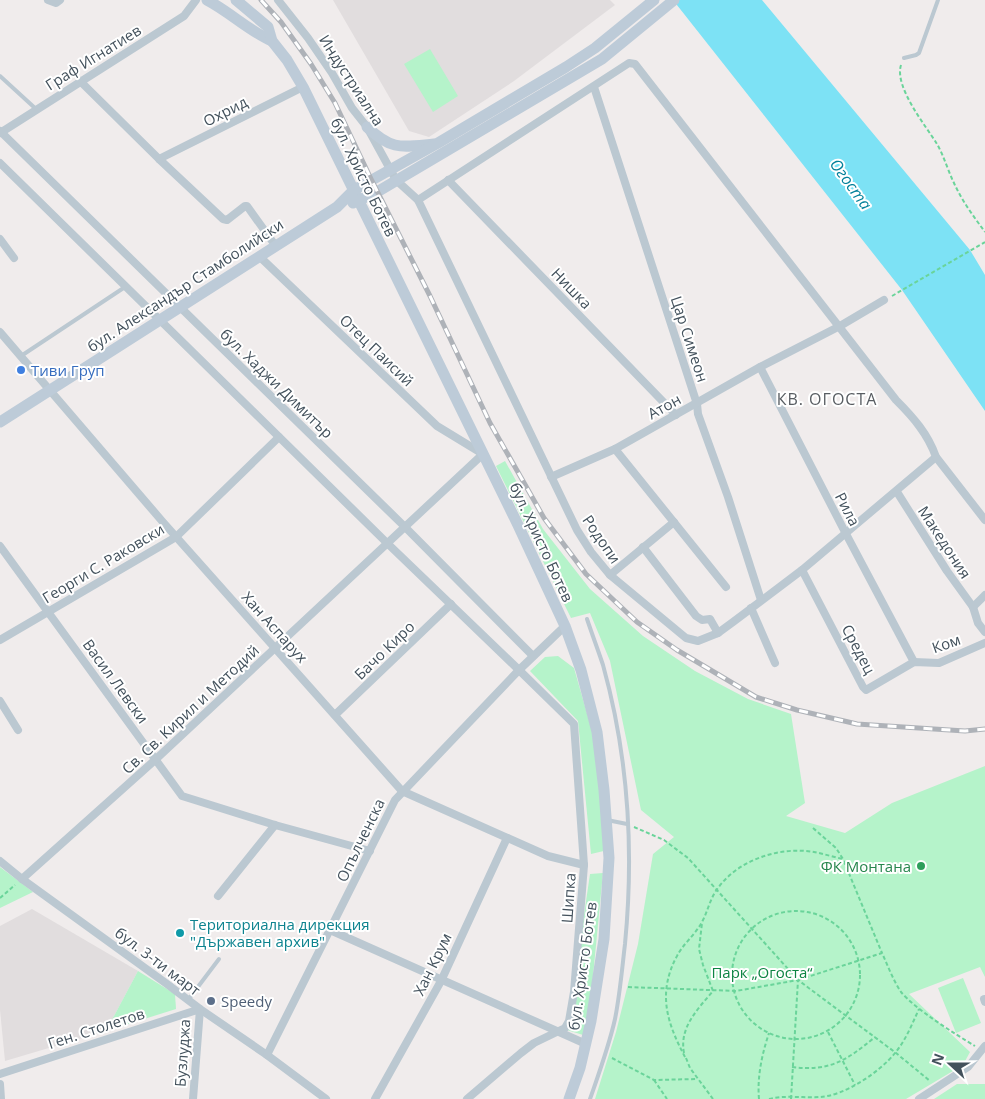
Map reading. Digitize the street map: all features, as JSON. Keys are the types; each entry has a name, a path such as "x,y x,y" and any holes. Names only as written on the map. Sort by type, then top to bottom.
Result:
{"main road":[{"name":"бул. Христо Ботев","path":"208,0 227,11 257,34 272,41"},
{"name":"бул. Христо Ботев","path":"236,0 268,27 272,41 287,60 303,87 483,454 565,626 581,670 597,732 607,820 609,858 604,939 586,1044 569,1099"},
{"name":"бул. Александър Стамболийски","path":"337,207 359,201 438,143 566,67 620,28 654,0"},
{"name":"бул. Александър Стамболийски","path":"0,422 337,207 354,190 394,175 574,77 602,59 674,0"},
{"path":"367,127 382,140 395,146 404,147 438,143"}],"street":[{"path":"48,0 56,3 60,0"},
{"name":"Граф Игнатиев","path":"0,132 184,16 196,0"},
{"name":"Индустриална","path":"278,0 308,38 332,73 352,108 367,127 394,175"},
{"path":"418,200 632,62 896,400 919,424 932,445 936,457 985,520"},
{"path":"80,81 158,159 225,220 245,206 249,208 276,245"},
{"name":"Цар Симеон","path":"594,86 697,404 698,414 728,497 761,600"},
{"name":"Охрид","path":"158,159 303,87"},
{"name":"бул. Хаджи Димитър","path":"0,132 405,527 533,656"},
{"path":"0,162 387,543 519,670"},
{"name":"Родопи","path":"394,175 418,200 577,530 591,552 610,575 686,638 698,641 718,632 802,570 845,532 897,492 936,457"},
{"name":"Нишка","path":"448,180 676,415"},
{"path":"0,239 14,258"},
{"name":"Отец Паисий","path":"259,256 437,426 483,454"},
{"name":"Атон","path":"551,477 615,449 884,300"},
{"name":"Хан Аспарух","path":"0,332 50,389 106,458 402,791 548,856 584,865"},
{"name":"Рила","path":"760,367 914,662"},
{"name":"Георги С. Раковски","path":"0,640 176,537 279,437"},
{"path":"615,449 726,587"},
{"name":"Св. Св. Кирил и Методий","path":"22,879 155,760 483,454"},
{"name":"Македония","path":"897,492 947,572 974,607 978,623 985,632"},
{"path":"610,575 674,522"},
{"name":"Васил Левски","path":"0,546 182,796 275,825 370,851"},
{"path":"643,547 696,616 702,620 710,619 718,632"},
{"name":"Средец","path":"802,570 864,689 868,689 914,662"},
{"path":"974,607 985,595"},
{"name":"Бачо Киро","path":"335,715 451,604"},
{"path":"751,608 775,663"},
{"name":"Опълченска","path":"267,1055 390,808 402,791 519,670 565,626"},
{"name":"Ком","path":"914,662 939,663 985,643"},
{"name":"Шипка","path":"519,670 574,724 584,865 572,1007 565,1028 558,1032"},
{"path":"0,701 18,730"},
{"path":"218,896 275,825"},
{"name":"Хан Крум","path":"375,1099 441,981 507,838"},
{"name":"бул. 3-ти март","path":"0,861 200,1009 267,1055 326,1099"},
{"path":"330,930 586,1044"},
{"name":"Ген. Столетов","path":"0,1074 200,1009"},
{"name":"Бузлуджа","path":"193,1099 200,1009"},
{"path":"467,1099 534,1043 558,1032"},
{"path":"919,1099 968,1067 984,1048"},
{"path":"0,1084 2,1099"}],"lane":[{"path":"904,58 919,53 938,0"},
{"path":"0,76 36,109"},
{"path":"21,356 126,287"},
{"path":"586,619 603,665 615,720 627,793 629,848 628,910 621,986 606,1054 590,1099"},
{"path":"607,820 627,824"},
{"path":"188,1000 219,958"}],"path":[{"path":"904,58 899,75 913,109 938,146 954,185 985,232"},
{"path":"884,300 985,242"},
{"path":"627,824 664,840 688,858 798,980 896,1053 937,1087"},
{"path":"812,828 836,848 843,860 854,882 882,953 902,994 958,1036 984,1048"},
{"path":"713,1099 697,1079 685,1057 673,1034 666,1010 666,988 677,956 702,922 717,889 740,867 774,854 792,851 813,852 843,860"},
{"path":"0,898 22,879"},
{"path":"786,911 804,911 820,915 835,923 848,936 859,961 860,984 855,1000 846,1015 827,1031 808,1038 780,1037 760,1029 742,1009 734,991 732,970 739,945 752,928 770,916 786,911"},
{"path":"702,922 699,949 713,991"},
{"path":"621,986 734,991 798,980 882,953"},
{"path":"791,1098 798,980"},
{"path":"685,1057 684,1033 694,1013 713,991"},
{"path":"769,1099 822,1097 844,1091 855,1085 896,1053 909,1031 919,1008"},
{"path":"827,1031 855,1085"},
{"path":"758,1099 760,1068 769,1033"},
{"path":"792,1068 819,1068 843,1061 861,1049 874,1037"},
{"path":"606,1054 654,1080 667,1099"},
{"path":"654,1080 697,1079"}],"shaded area":[{"path":"333,0 610,0 615,5 514,81 429,137 409,131"},
{"path":"32,909 138,971 106,1031 5,1061 0,1010 0,926"}],"green space":[{"path":"430,49 458,96 433,112 404,64"},
{"name":"Парк „Огоста“","path":"505,461 543,529 590,589 643,636 695,671 748,699 791,714 805,803 786,816 845,833 892,803 985,766 985,977 980,967 909,994 970,1052 963,1065 906,1099 595,1099 616,1032 638,944 653,854 674,837 641,810 610,661 590,613 571,618 496,466"},
{"path":"558,656 574,668 592,731 608,850 591,854 578,721 530,671 545,657"},
{"path":"0,867 33,892 0,908"},
{"path":"603,873 590,1007 583,1035 567,1030 590,874"},
{"path":"138,971 175,994 176,1009 106,1031"},
{"path":"963,978 981,1023 956,1033 938,988"},
{"path":"957,1084 985,1084 985,1099 934,1099"}],"water":[{"name":"Огоста","path":"673,0 762,0 970,250 985,275 985,411 902,290"}],"railway":[{"path":"261,0 281,22 311,64 335,103 490,423 544,518 586,574 637,622 677,650 756,697 797,710 857,724 965,731 985,729"}],"place":[{"name":"Тиви Груп","path":"21,370"},
{"name":"ФК Монтана","path":"921,866"},
{"name":"Териториална дирекция \"Държавен архив\"","path":"180,933"},
{"name":"Speedy","path":"211,1001"}],"district":[{"name":"КВ. ОГОСТА","path":"827,399"}]}
